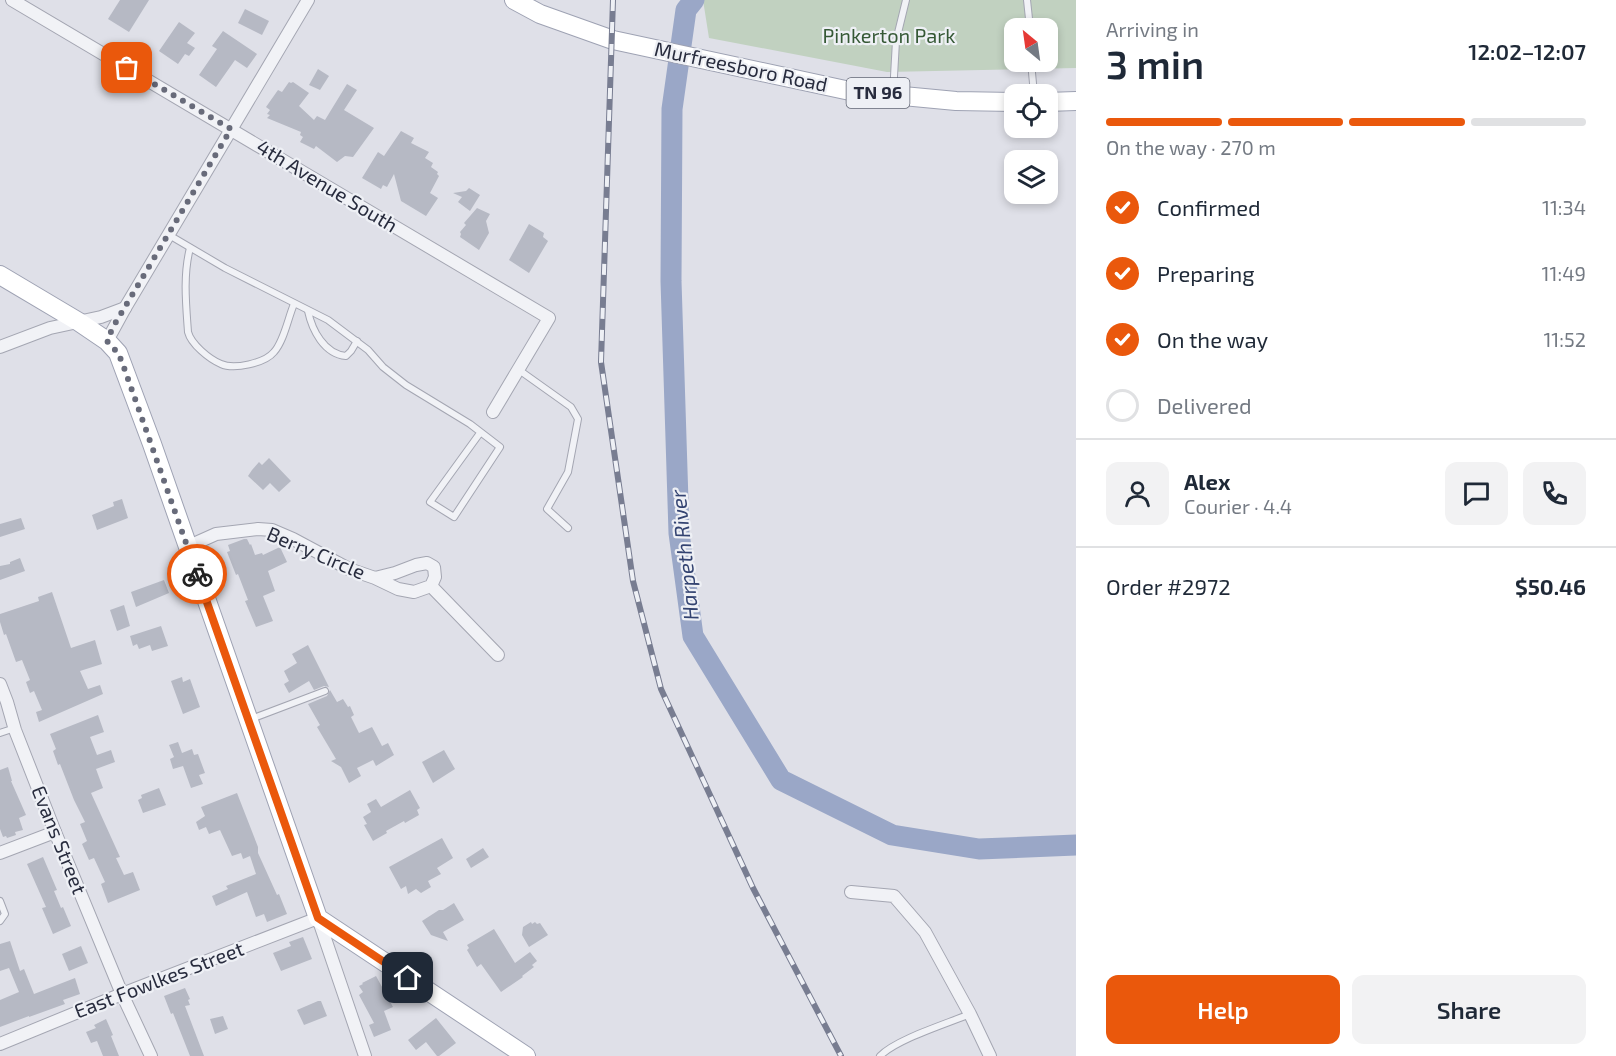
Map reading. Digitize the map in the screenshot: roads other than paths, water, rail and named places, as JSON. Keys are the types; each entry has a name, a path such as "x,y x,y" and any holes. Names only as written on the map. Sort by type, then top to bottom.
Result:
{"main road":[{"name":"Murfreesboro Road","path":"514,0 540,14 618,41 850,91 956,101 1004,102"},
{"path":"1058,102 1076,101"},
{"path":"0,275 79,322 107,341 118,353 318,918 526,1056"}],"street":[{"name":"4th Avenue South","path":"12,0 549,318 518,370"},
{"path":"107,341 308,0"},
{"path":"0,347 50,328 101,317 125,308"},
{"path":"493,412 518,370"},
{"name":"Berry Circle","path":"187,547 216,534 258,529 272,530 349,569 398,589 414,592 431,585 435,577 434,567 427,563 416,565 375,578"},
{"path":"431,585 498,655"},
{"name":"Evans Street","path":"0,684 55,832 122,994 151,1056"},
{"path":"0,853 55,832"},
{"path":"851,892 894,896 925,932 990,1056"},
{"path":"318,918 365,1056"},
{"name":"East Fowlkes Street","path":"0,1044 318,918"}],"lane":[{"path":"893,95 896,42 906,0"},
{"path":"1027,0 1029,18"},
{"path":"169,235 225,268 328,320 368,350 383,367 406,385 470,424 500,447 454,517 430,502 480,433"},
{"path":"190,248 186,278 188,332 196,346 221,364 246,365 269,357 281,342 294,304"},
{"path":"308,311 317,336 340,356 346,356 357,341"},
{"path":"518,370 571,407 578,418 568,472 547,509 568,528"},
{"path":"248,720 325,691"},
{"path":"0,733 15,728"},
{"path":"0,901 5,914 0,921"},
{"path":"880,1056 887,1050 914,1037 970,1014"}],"waterway":[{"name":"Harpeth River","path":"694,0 686,10 672,109 671,281 679,533 693,636 781,780 892,835 979,849 1076,845"}],"railway":[{"path":"613,0 601,362 633,581 661,689 753,888 841,1056"}],"park label":[{"name":"Pinkerton Park","path":"889,36"}]}
